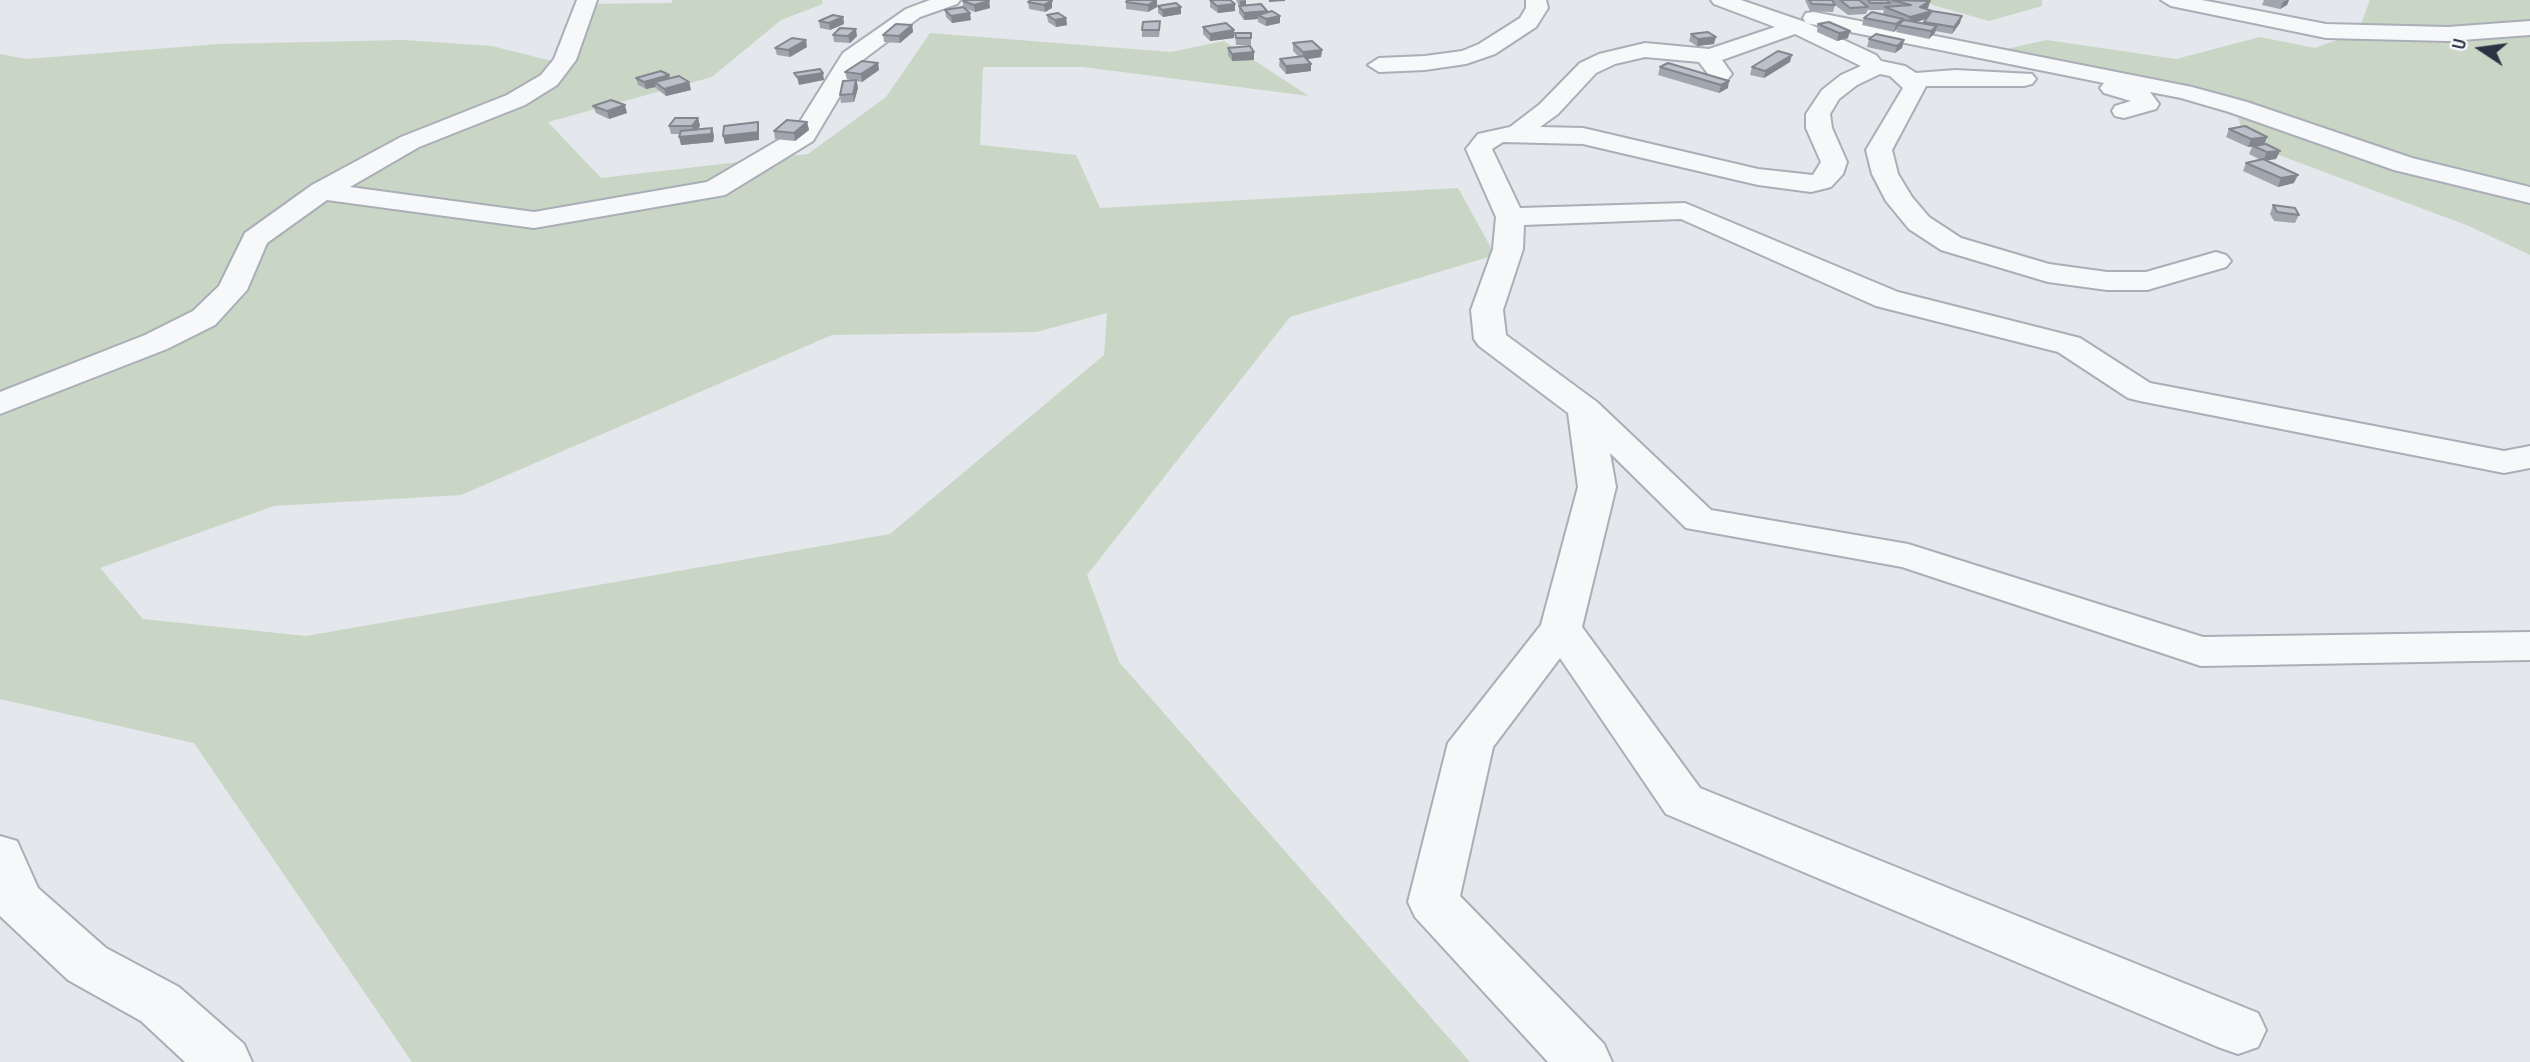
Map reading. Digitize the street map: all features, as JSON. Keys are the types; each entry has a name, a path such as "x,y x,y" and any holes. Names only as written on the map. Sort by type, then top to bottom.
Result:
{"street":[{"path":"0,404 156,342 204,318 232,290 255,239 322,191 410,142 516,100 549,80 565,60 587,0"},
{"path":"322,191 534,220 715,189 804,136 851,58 913,13 950,0"},
{"path":"1379,65 1425,63 1466,57 1487,49 1528,22 1537,8 1536,0"},
{"path":"1721,0 1797,27 1868,60 1873,66 1897,71 1911,80 1915,88 1879,150 1885,174 1899,201 1919,223 1951,244 1993,259 2048,273 2108,281 2147,281 2216,261"},
{"path":"1745,0 1798,15 1955,48 2011,56 2184,92 2460,180 2530,195"},
{"path":"2171,0 2326,30 2448,34 2530,28"},
{"path":"1516,134 1549,109 1588,68 1606,59 1645,50 1716,65 1737,45 1797,27"},
{"path":"1873,66 1870,72 1850,80 1830,95 1818,114 1819,128 1834,162 1830,174 1822,181 1811,184 1758,177 1605,139 1516,134 1488,139 1479,149 1510,217 1508,249 1487,310 1490,339 1585,409 1699,520 1908,556 2201,652 2530,646"},
{"path":"1911,80 1955,77 2048,80 2114,88 2145,99 2147,104 2124,111"},
{"path":"2460,180 2530,222"},
{"path":"1510,217 1685,211 1886,299 2069,345 2140,391 2504,462 2530,457"},
{"path":"1584,1062 1433,902 1471,743 1561,628 1597,487 1585,409"},
{"path":"1561,628 1683,801 2238,1030"},
{"path":"0,855 17,900 87,964 160,1004 224,1062"}],"green space":[{"path":"673,0 822,0 823,4 781,20 712,77 548,122 601,178 808,154 886,97 930,33 1171,52 1224,41 1309,96 1083,67 983,67 980,145 1076,155 1100,208 1458,188 1495,255 1290,317 1087,575 1119,662 1470,1062 412,1062 194,743 0,699 0,54 26,59 219,44 403,40 492,46 564,64 581,4 671,3","holes":["1107,313 1104,355 890,534 306,636 143,619 100,568 274,506 461,495 832,335 1036,332"]},
{"path":"1915,0 2042,0 2042,6 1989,21"},
{"path":"2370,0 2530,0 2530,255 2469,226 2244,142 2236,107 2001,50 2047,40 2176,59 2260,37 2315,48 2358,32"}],"building":[{"path":"1156,0 1148,5 1126,2"},
{"path":"1210,0 1230,0 1235,4 1217,6"},
{"path":"1809,0 1832,0 1835,5 1812,4"},
{"path":"1840,0 1859,0 1868,7 1850,8"},
{"path":"1868,0 1887,0 1890,3 1870,3"},
{"path":"1892,0 1930,1 1920,7 1932,11 1910,17 1885,7 1911,5"},
{"path":"963,1 989,1 974,5"},
{"path":"1052,1 1044,5 1028,2"},
{"path":"1176,3 1181,7 1162,10 1158,6"},
{"path":"1261,4 1267,11 1244,13 1239,6"},
{"path":"963,7 970,13 951,16 945,10"},
{"path":"1272,11 1280,16 1266,19 1258,15"},
{"path":"1932,11 1962,16 1954,27 1924,22"},
{"path":"1872,12 1903,19 1896,24 1864,18"},
{"path":"1058,13 1066,18 1055,20 1047,15"},
{"path":"833,15 843,17 829,23 819,21"},
{"path":"1904,20 1937,26 1931,31 1898,25"},
{"path":"1160,21 1159,30 1142,30 1143,22"},
{"path":"1829,22 1850,31 1839,33 1818,24"},
{"path":"1226,23 1234,30 1210,34 1203,27"},
{"path":"896,24 912,25 899,36 883,35"},
{"path":"840,28 856,29 848,36 833,35"},
{"path":"1708,32 1716,37 1698,39 1691,34"},
{"path":"1235,33 1251,33 1251,38 1236,38"},
{"path":"1876,34 1904,40 1897,46 1869,39"},
{"path":"792,38 806,40 788,50 775,48"},
{"path":"1312,41 1322,50 1303,52 1293,43"},
{"path":"1250,46 1254,52 1232,54 1228,48"},
{"path":"1778,51 1792,55 1765,71 1752,67"},
{"path":"1304,56 1311,64 1286,66 1280,59"},
{"path":"862,61 878,63 861,74 845,72"},
{"path":"1668,63 1729,81 1721,85 1660,67"},
{"path":"820,69 823,73 797,77 794,73"},
{"path":"661,71 669,75 644,82 636,78"},
{"path":"679,76 689,82 664,89 655,82"},
{"path":"856,80 853,94 840,95 843,81"},
{"path":"611,100 625,105 607,111 593,106"},
{"path":"675,118 698,118 692,126 669,126"},
{"path":"787,120 807,122 794,133 774,131"},
{"path":"758,122 758,132 723,136 724,126"},
{"path":"2245,126 2267,137 2251,139 2229,129"},
{"path":"712,128 711,134 679,137 681,131"},
{"path":"2266,144 2280,151 2267,152 2253,146"},
{"path":"2263,159 2298,175 2281,178 2246,163"},
{"path":"2273,205 2295,208 2299,215 2277,212"}]}
